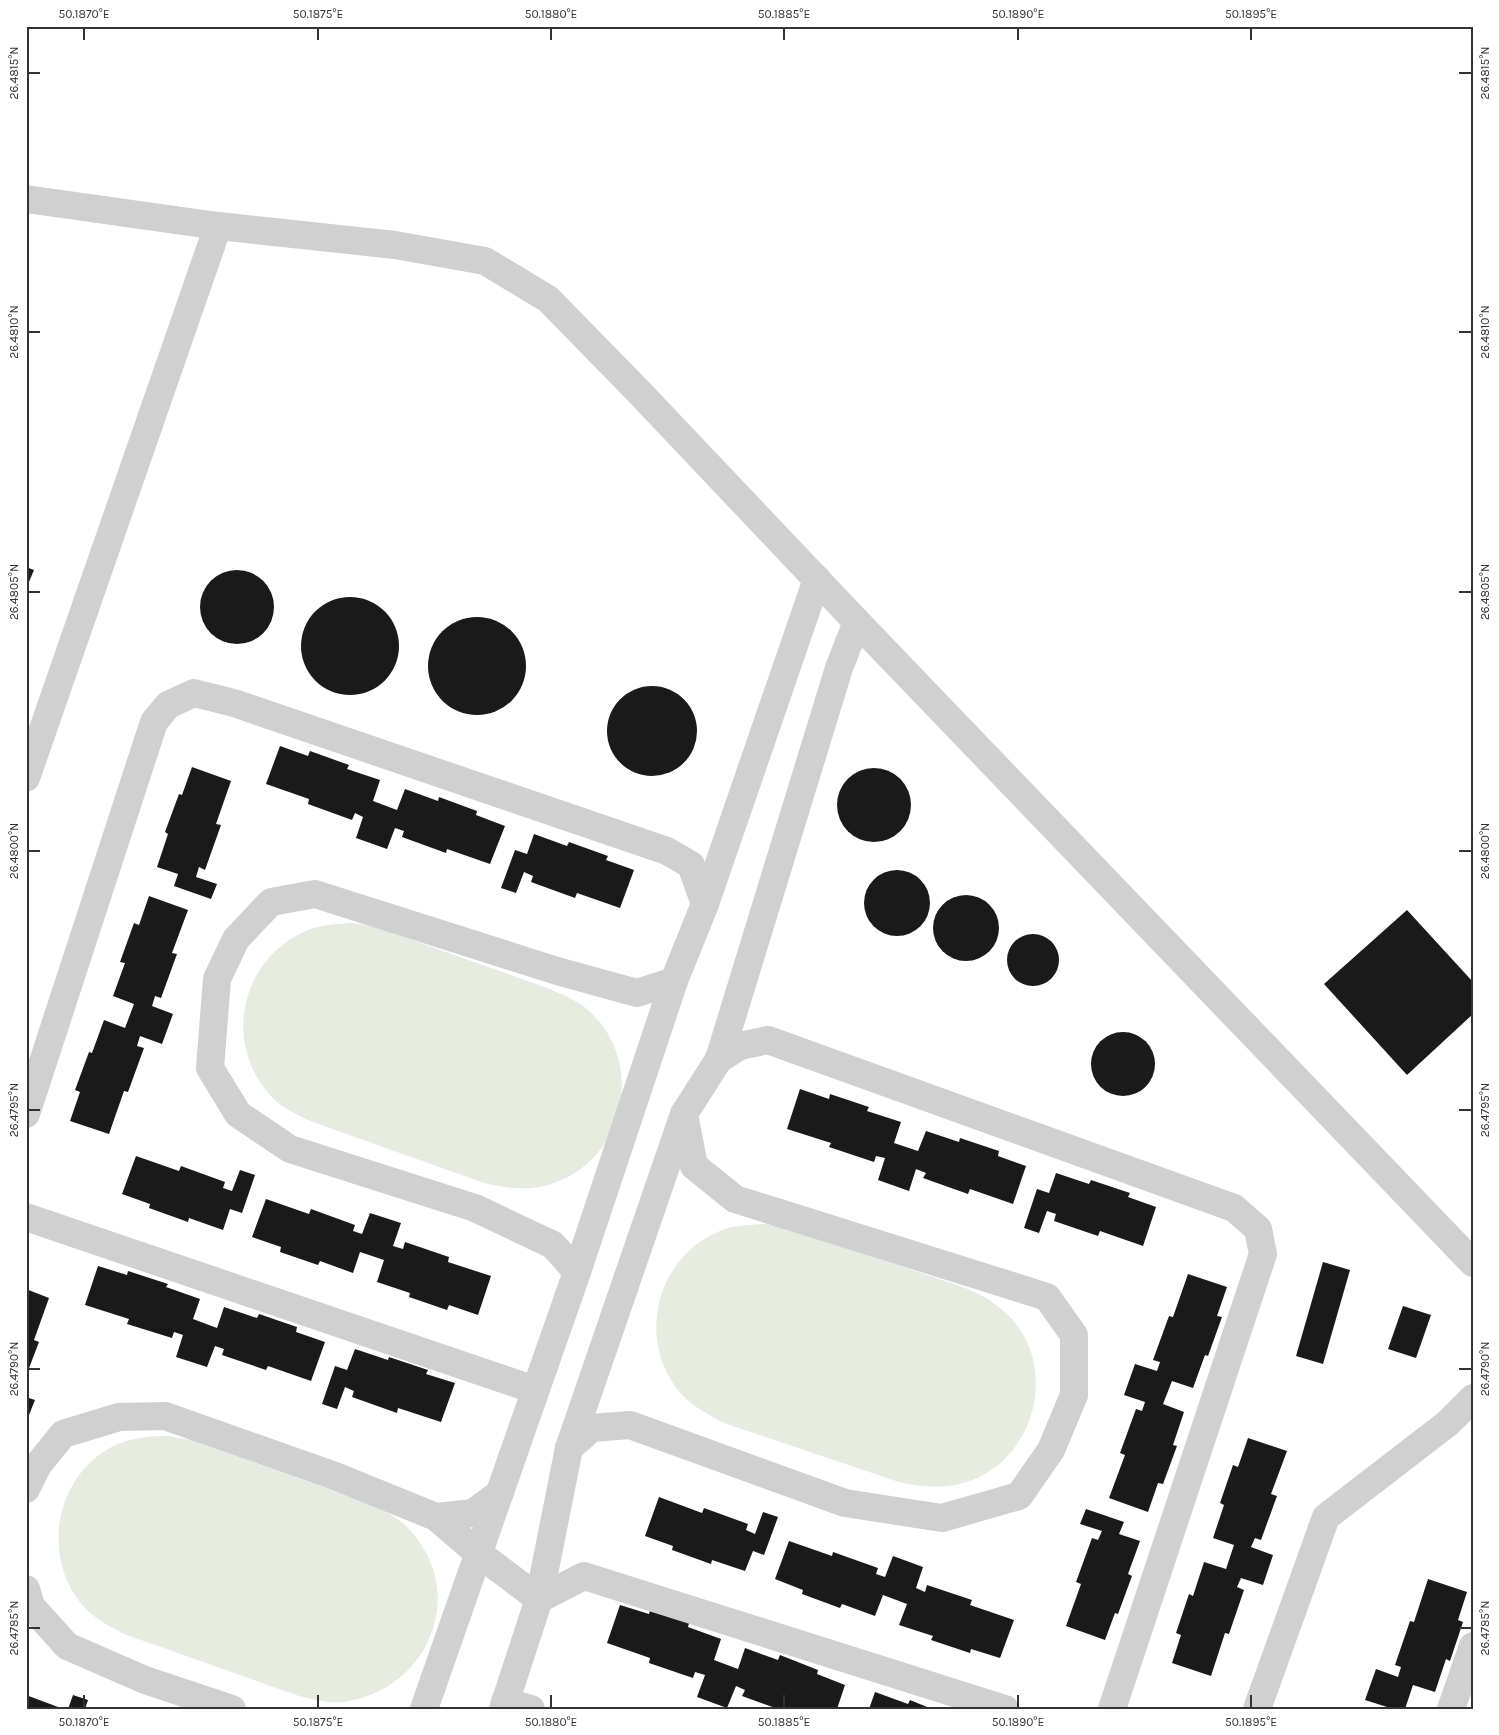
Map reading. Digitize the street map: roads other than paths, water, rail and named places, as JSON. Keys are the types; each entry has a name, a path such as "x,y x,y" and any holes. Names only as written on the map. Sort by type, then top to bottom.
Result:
{"street":[{"path":"26,199 218,226 395,245 485,261 548,299 1473,1262"},
{"path":"26,778 218,226"},
{"path":"424,1709 577,1272 674,981 706,904 817,578"},
{"path":"513,1706 539,1599 569,1448 684,1114 718,1059 839,668 857,622"},
{"path":"26,1114 154,722 168,704 194,693 234,703 667,851 690,865 706,904"},
{"path":"577,1272 553,1245 484,1212 290,1149 238,1114 210,1068 218,979 236,939 271,902 315,894 557,971 637,993 674,981"},
{"path":"718,1059 740,1046 768,1040 1234,1208 1258,1229 1263,1254 1112,1709"},
{"path":"569,1448 592,1428 630,1425 846,1504 942,1518 1020,1496 1051,1450 1074,1395 1074,1336 1047,1297 735,1199 694,1166 684,1114"},
{"path":"26,1217 535,1390"},
{"path":"1257,1709 1326,1517 1448,1423 1473,1398"},
{"path":"26,1489 38,1465 64,1434 118,1417 165,1416 335,1476 436,1517 478,1553 539,1599"},
{"path":"436,1517 473,1513 500,1493"},
{"path":"539,1599 584,1576 1004,1709"},
{"path":"26,1589 31,1606 67,1646 145,1680 232,1709"},
{"path":"1452,1709 1473,1646"}]}
